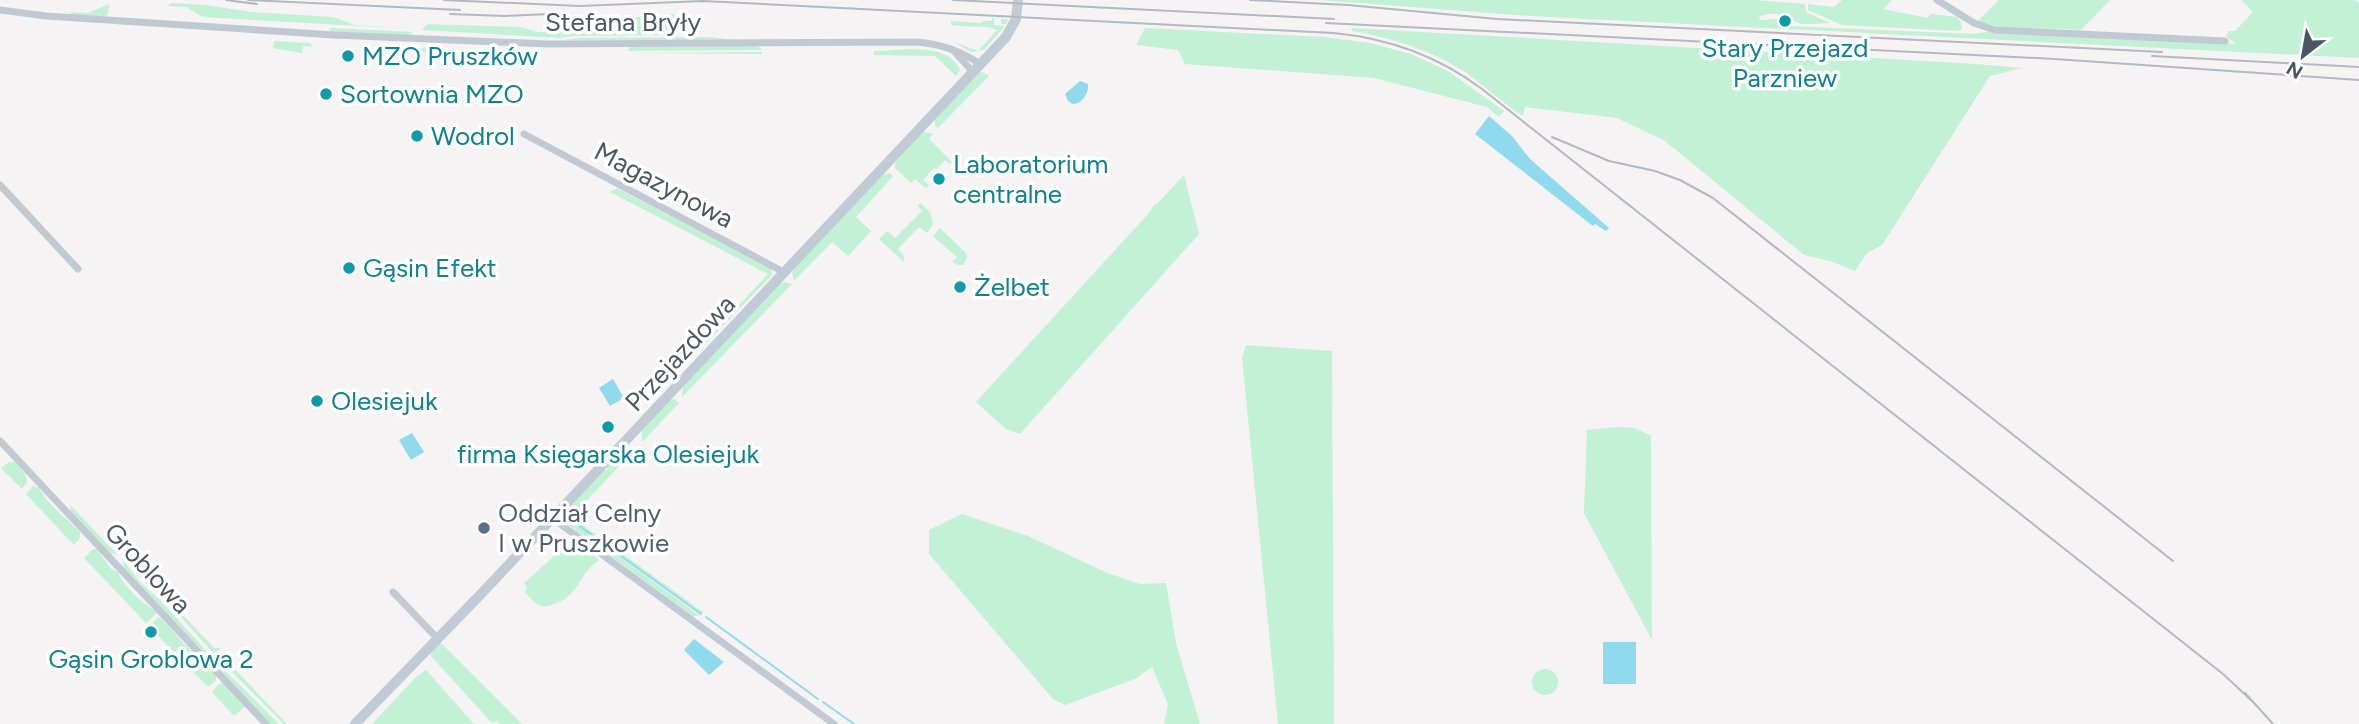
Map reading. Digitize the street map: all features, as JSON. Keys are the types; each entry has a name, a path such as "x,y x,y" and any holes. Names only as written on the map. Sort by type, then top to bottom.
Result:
{"street":[{"name":"Przejazdowa","path":"355,724 1012,29 1017,16 1018,0"},
{"path":"1937,0 1974,23 1995,30 2225,41"},
{"name":"Stefana Bryły","path":"0,10 38,15 350,36 548,44 917,42 936,44 961,52 976,68"},
{"name":"Magazynowa","path":"524,134 783,274"},
{"path":"0,185 78,269"},
{"name":"Groblowa","path":"0,441 266,724"},
{"path":"552,518 834,724"},
{"path":"393,592 438,639"}],"green space":[{"path":"1320,0 1755,0 1805,4 1806,12 1830,23 1803,24 1774,14 1759,17 1760,20 1777,19 1779,23 1787,26 1974,34 1991,31 2236,44 2226,36 2229,31 2235,31 2253,12 2241,0 2355,0 2359,3 2359,58 1530,16"},
{"path":"1842,0 1892,0 1883,9 1928,18 1930,14 1957,17 1962,29 1957,31 1842,25 1808,10 1808,4 1834,7"},
{"path":"1999,0 2110,0 2081,30 1999,27 1978,21"},
{"path":"172,3 251,12 333,17 355,25 412,29 203,17 186,7 167,6"},
{"path":"109,4 105,17 71,15 71,12 88,13"},
{"path":"675,14 674,35 560,38 422,30 427,24 520,27 537,32 553,32 561,23"},
{"path":"992,18 1009,19 1006,24 1001,24 1001,19 994,19 994,25 1005,26 984,50 978,51 997,30 951,25 951,21 981,23 992,21"},
{"path":"330,28 413,32 409,35 330,32"},
{"path":"1145,28 1324,37 1370,43 1411,54 1448,71 1504,111 1499,117 1487,107 1374,78 1185,64 1178,50 1136,45"},
{"path":"1352,28 2022,68 1990,76 1882,245 1867,253 1855,271 1804,255 1665,141 1617,118 1525,107 1523,116 1465,72 1439,57 1396,41 1352,31"},
{"path":"712,37 732,40 564,40 576,38"},
{"path":"274,41 310,43 313,47 303,46 302,53 273,48"},
{"path":"952,41 978,51 971,52"},
{"path":"758,46 762,50 628,51 630,47"},
{"path":"420,48 532,52 420,52"},
{"path":"874,51 934,51 954,61 960,70 956,76 935,56 874,55"},
{"path":"762,52 762,54 629,53"},
{"path":"982,72 989,76 938,128 935,118 977,73"},
{"path":"919,134 933,134 929,139 952,162 950,164 945,160 937,169 934,168 923,180 929,185 926,188 915,179 911,183 895,168 895,163"},
{"path":"889,173 893,176 856,217 871,231 848,256 832,242 794,281 794,269 881,175"},
{"path":"1184,175 1199,234 1020,434 1006,429 976,402"},
{"path":"617,188 771,269 772,275 699,351 696,349 768,274 610,192"},
{"path":"920,203 930,212 933,224 927,233 919,227 898,249 904,256 904,262 879,239 887,231 895,238 922,211 918,206"},
{"path":"940,228 966,253 967,258 963,265 952,262 957,257 933,236"},
{"path":"784,282 792,284 682,397 683,386 777,286"},
{"path":"1246,345 1332,351 1334,724 1278,724 1242,357"},
{"path":"674,399 679,403 642,442 642,430"},
{"path":"1635,428 1651,436 1652,640 1584,513 1587,430"},
{"path":"626,446 637,447 573,515 584,526 703,612 702,614 574,523 700,616 692,616 570,526 565,519 565,511 603,469 608,469 606,466"},
{"path":"9,462 15,462 25,473 27,482 22,489 1,468"},
{"path":"33,486 39,488 80,532 80,538 74,545 26,494"},
{"path":"70,505 117,554 109,553 71,512"},
{"path":"962,514 1028,536 1105,572 1140,584 1166,583 1176,643 1200,724 1164,724 1168,704 1152,667 1135,679 1065,705 1053,699 929,554 929,530"},
{"path":"93,549 97,549 111,569 118,572 134,594 156,611 146,623 84,558"},
{"path":"562,549 575,552 585,549 599,560 561,601 547,606 536,604 525,591 527,587 524,583"},
{"path":"126,555 214,648 221,648 214,654 165,599 141,578"},
{"path":"123,560 140,582 211,656 204,654 124,568"},
{"path":"158,617 194,652 194,657 186,665 150,627"},
{"path":"440,642 522,724 500,724 497,721 492,723 429,654"},
{"path":"226,652 226,660 287,724 219,659"},
{"path":"202,662 216,675 216,680 208,687 190,669"},
{"path":"217,663 279,724 270,724 219,669"},
{"path":"1545,669 1554,673 1558,682 1554,691 1545,695 1536,691 1532,682 1536,673"},
{"path":"426,670 474,724 372,724 416,677"},
{"path":"223,683 245,706 234,716 212,692"}],"water":[{"path":"1080,81 1088,84 1087,91 1082,100 1073,104 1065,94"},
{"path":"1489,116 1512,136 1530,159 1609,228 1606,231 1595,224 1593,226 1475,134"},
{"path":"613,379 624,398 610,406 599,388"},
{"path":"412,433 424,452 411,460 399,440"},
{"path":"694,639 724,662 709,675 684,650"},
{"path":"1603,642 1636,642 1636,684 1603,684"}],"waterway":[{"path":"574,522 701,614"},
{"path":"706,617 818,699"},
{"path":"823,702 854,724"}],"railway":[{"path":"226,0 257,4"},
{"path":"248,0 460,10"},
{"path":"444,0 580,6 703,1 1333,33 1373,39 1412,50 1448,67 1482,89 2223,674 2251,700"},
{"path":"953,0 1334,19"},
{"path":"1250,0 1348,5 1497,19 2162,52"},
{"path":"450,14 551,14"},
{"path":"1326,23 2055,59 2359,80"},
{"path":"2152,56 2359,67"},
{"path":"1552,137 1609,161 1655,171 1680,180 1713,198 2173,561"},
{"path":"2245,693 2273,724"}],"place":[{"name":"Stary Przejazd Parzniew","path":"1785,21"},
{"name":"MZO Pruszków","path":"348,56"},
{"name":"Sortownia MZO","path":"326,94"},
{"name":"Wodrol","path":"417,136"},
{"name":"Laboratorium centralne","path":"939,179"},
{"name":"Gąsin Efekt","path":"349,268"},
{"name":"Żelbet","path":"960,287"},
{"name":"Olesiejuk","path":"317,401"},
{"name":"firma Księgarska Olesiejuk","path":"608,427"},
{"name":"Oddział Celny I w Pruszkowie","path":"484,528"},
{"name":"Gąsin Groblowa 2","path":"151,632"}]}
